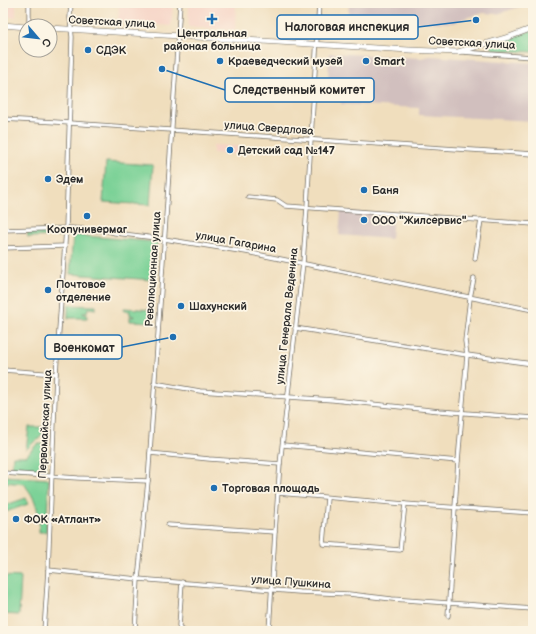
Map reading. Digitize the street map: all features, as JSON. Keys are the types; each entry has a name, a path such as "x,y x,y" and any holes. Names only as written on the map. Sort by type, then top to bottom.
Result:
{"street":[{"path":"29,3 29,18"},
{"name":"Первомайская улица","path":"44,631 56,374 66,228 70,123 72,30 70,18 71,3"},
{"name":"Революционная улица","path":"135,631 138,579 148,481 180,3"},
{"name":"улица Генерала Веденина","path":"269,631 280,464 303,263 312,140 319,3"},
{"path":"3,25 18,26"},
{"path":"458,52 509,37 533,28"},
{"name":"Советская улица","path":"58,29 533,57"},
{"name":"улица Свердлова","path":"3,119 533,154"},
{"path":"248,197 277,200 286,206 533,224"},
{"path":"476,258 481,220"},
{"name":"улица Гагарина","path":"3,230 66,228 108,231 164,238 303,263 533,310"},
{"path":"3,248 65,246"},
{"path":"448,616 458,461 467,355 465,341 474,278"},
{"path":"295,328 533,364"},
{"path":"3,370 56,374"},
{"path":"154,383 200,390 333,400 440,412 533,418"},
{"path":"283,446 458,461"},
{"path":"150,453 280,464"},
{"path":"3,473 148,481"},
{"path":"278,493 533,513"},
{"path":"327,498 323,544 400,550 405,504"},
{"path":"168,525 275,532"},
{"name":"улица Пушкина","path":"48,570 272,590 349,594 392,600 533,609"},
{"path":"182,582 179,626 180,629 184,631"}],"shaded area":[{"path":"3,3 16,3 16,17 3,16"},
{"path":"119,3 173,3 171,26 118,22"},
{"name":"Центральная районая больница","path":"189,3 236,3 235,30 188,27"},
{"path":"349,3 530,3 497,14 484,13 465,18 454,23 348,20"},
{"path":"329,53 421,58 430,56 533,63 533,121 419,115 419,108 341,104 342,88 328,86"},
{"name":"Детский сад №147","path":"213,145 247,147 246,155 213,153"},
{"path":"341,211 393,215 391,239 339,235"}],"green space":[{"path":"533,30 533,52 494,50 491,47 491,44"},
{"path":"106,162 153,165 150,205 103,202"},
{"path":"59,231 62,233 61,236 28,237 27,232"},
{"path":"73,235 157,242 154,280 70,274"},
{"path":"68,305 96,306 96,309 88,308 87,312 84,312 83,314 87,314 87,318 68,318"},
{"path":"124,308 153,310 152,322 130,321 130,317 134,316 130,315 130,311 124,311"},
{"path":"29,427 47,427 38,440 36,440 26,450"},
{"path":"37,444 48,444 46,470 12,469 13,456 26,456"},
{"path":"3,476 49,479 46,532 39,532 37,508 25,484 3,482"},
{"path":"26,498 28,504 3,513 3,506"},
{"path":"3,576 21,577 19,615 3,614"}],"place":[{"name":"Центральная районая больница","path":"212,19"},
{"name":"Налоговая инспекция","path":"476,20"},
{"name":"СДЭК","path":"88,50"},
{"name":"Краеведческий музей","path":"220,61"},
{"name":"Smart","path":"366,61"},
{"name":"Следственный комитет","path":"162,69"},
{"name":"Детский сад №147","path":"230,150"},
{"name":"Эдем","path":"48,179"},
{"name":"Баня","path":"364,190"},
{"name":"Коопунивермаг","path":"87,216"},
{"name":"ООО \"Жилсервис\"","path":"364,220"},
{"name":"Почтовое отделение","path":"48,290"},
{"name":"Шахунский","path":"181,306"},
{"name":"Военкомат","path":"173,337"},
{"name":"Торговая площадь","path":"214,488"},
{"name":"ФОК «Атлант»","path":"16,519"}]}
